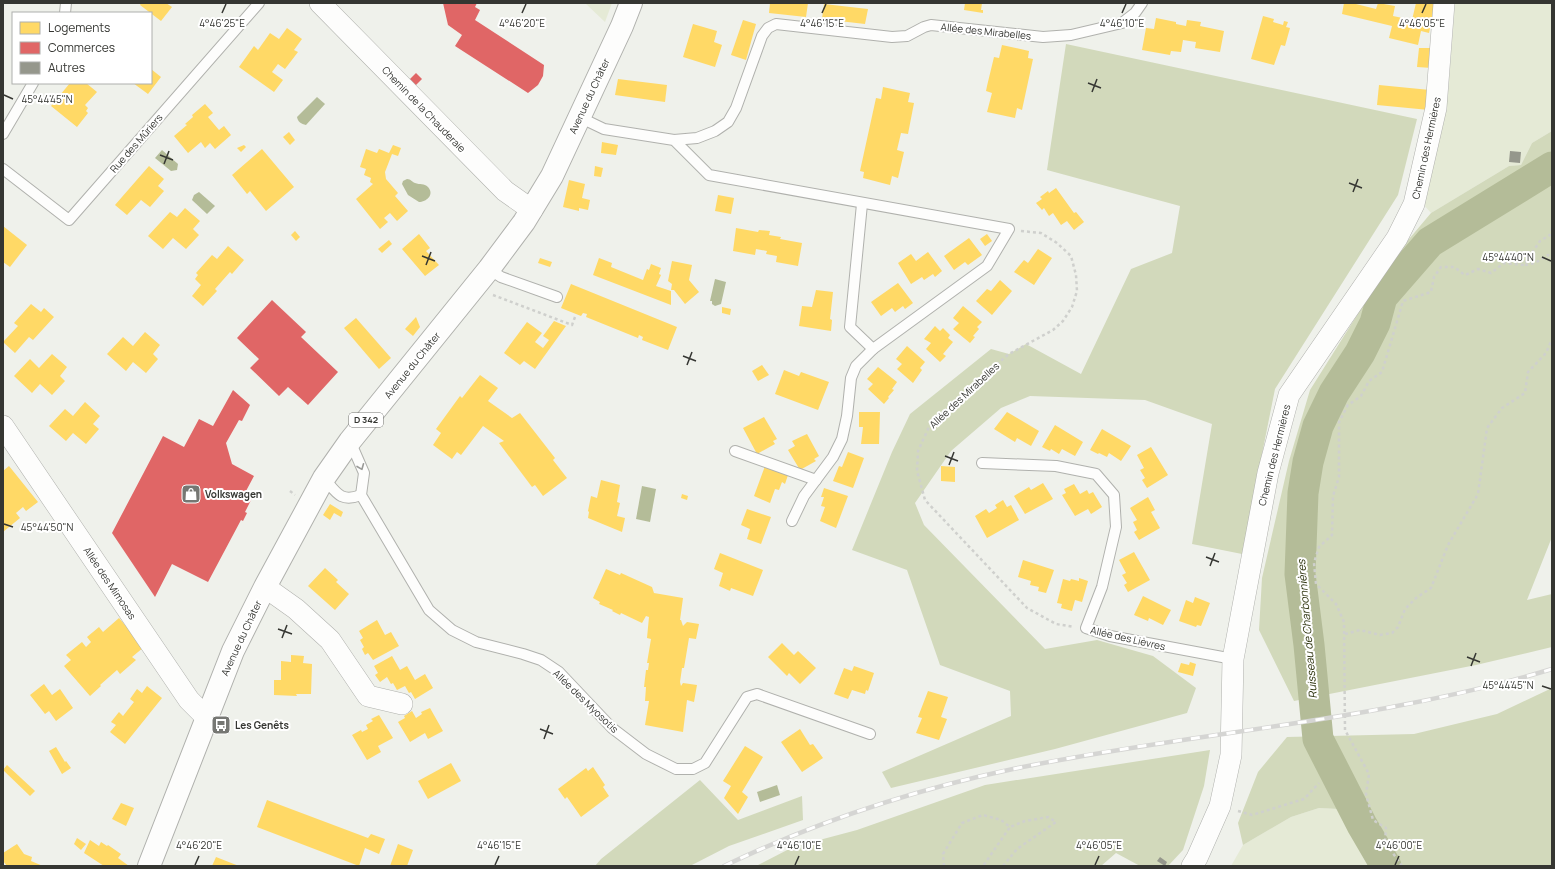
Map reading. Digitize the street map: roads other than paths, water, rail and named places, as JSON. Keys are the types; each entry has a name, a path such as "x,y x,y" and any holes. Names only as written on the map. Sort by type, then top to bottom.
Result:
{"main road":[{"name":"Avenue du Châter","path":"149,866 233,651 265,587 324,478 350,440 516,234 532,210 552,176 622,26 631,3"}],"street":[{"name":"Chemin de la Chauderaie","path":"320,3 505,191 532,210"},
{"name":"Chemin des Hermières","path":"1192,866 1220,806 1231,755 1233,659 1268,473 1289,395 1397,238 1414,204 1436,108 1444,3"},
{"name":"Allée des Mimosas","path":"3,426 189,700 207,718"},
{"path":"265,587 296,609 330,640 368,696 402,704"}],"lane":[{"name":"Rue des Mûriers","path":"3,169 69,220 258,3"},
{"name":"Allée des Mirabelles","path":"579,117 604,129 674,140 697,138 715,131 728,122 736,108 762,36 768,28 776,24 892,37 907,36 931,25 1043,37 1070,35 1122,23 1135,13 1142,3"},
{"path":"3,134 32,84"},
{"path":"674,140 709,175 862,204 1009,229 987,266 873,348 856,366 851,378 847,416 842,439 833,457 804,496 792,521"},
{"path":"862,204 850,328 873,348"},
{"path":"489,268 501,277 557,297"},
{"path":"324,478 339,496 351,499 361,495 364,473 350,440"},
{"path":"735,451 816,480"},
{"name":"Allée des Lièvres","path":"982,463 1056,466 1096,474 1114,495 1116,527 1102,587 1086,628 1110,636 1233,659"},
{"name":"Allée des Myosotis","path":"361,495 429,610 452,630 476,642 541,660 560,672 612,728 646,754 676,769 693,769 705,763 747,697 757,694 870,734"}],"waterway":[{"name":"Ruisseau de Charbonnières","path":"1386,866 1362,825 1318,739 1309,645 1300,574 1303,493 1308,462 1318,426 1334,393 1360,353 1375,323 1382,297 1430,242 1552,167"}],"railway":[{"path":"724,866 794,835 866,809 902,797 976,777 1080,756 1284,725 1419,702 1486,687 1552,669"}],"place":[{"name":"Volkswagen","path":"191,494"},
{"name":"Les Genêts","path":"221,725"}]}
